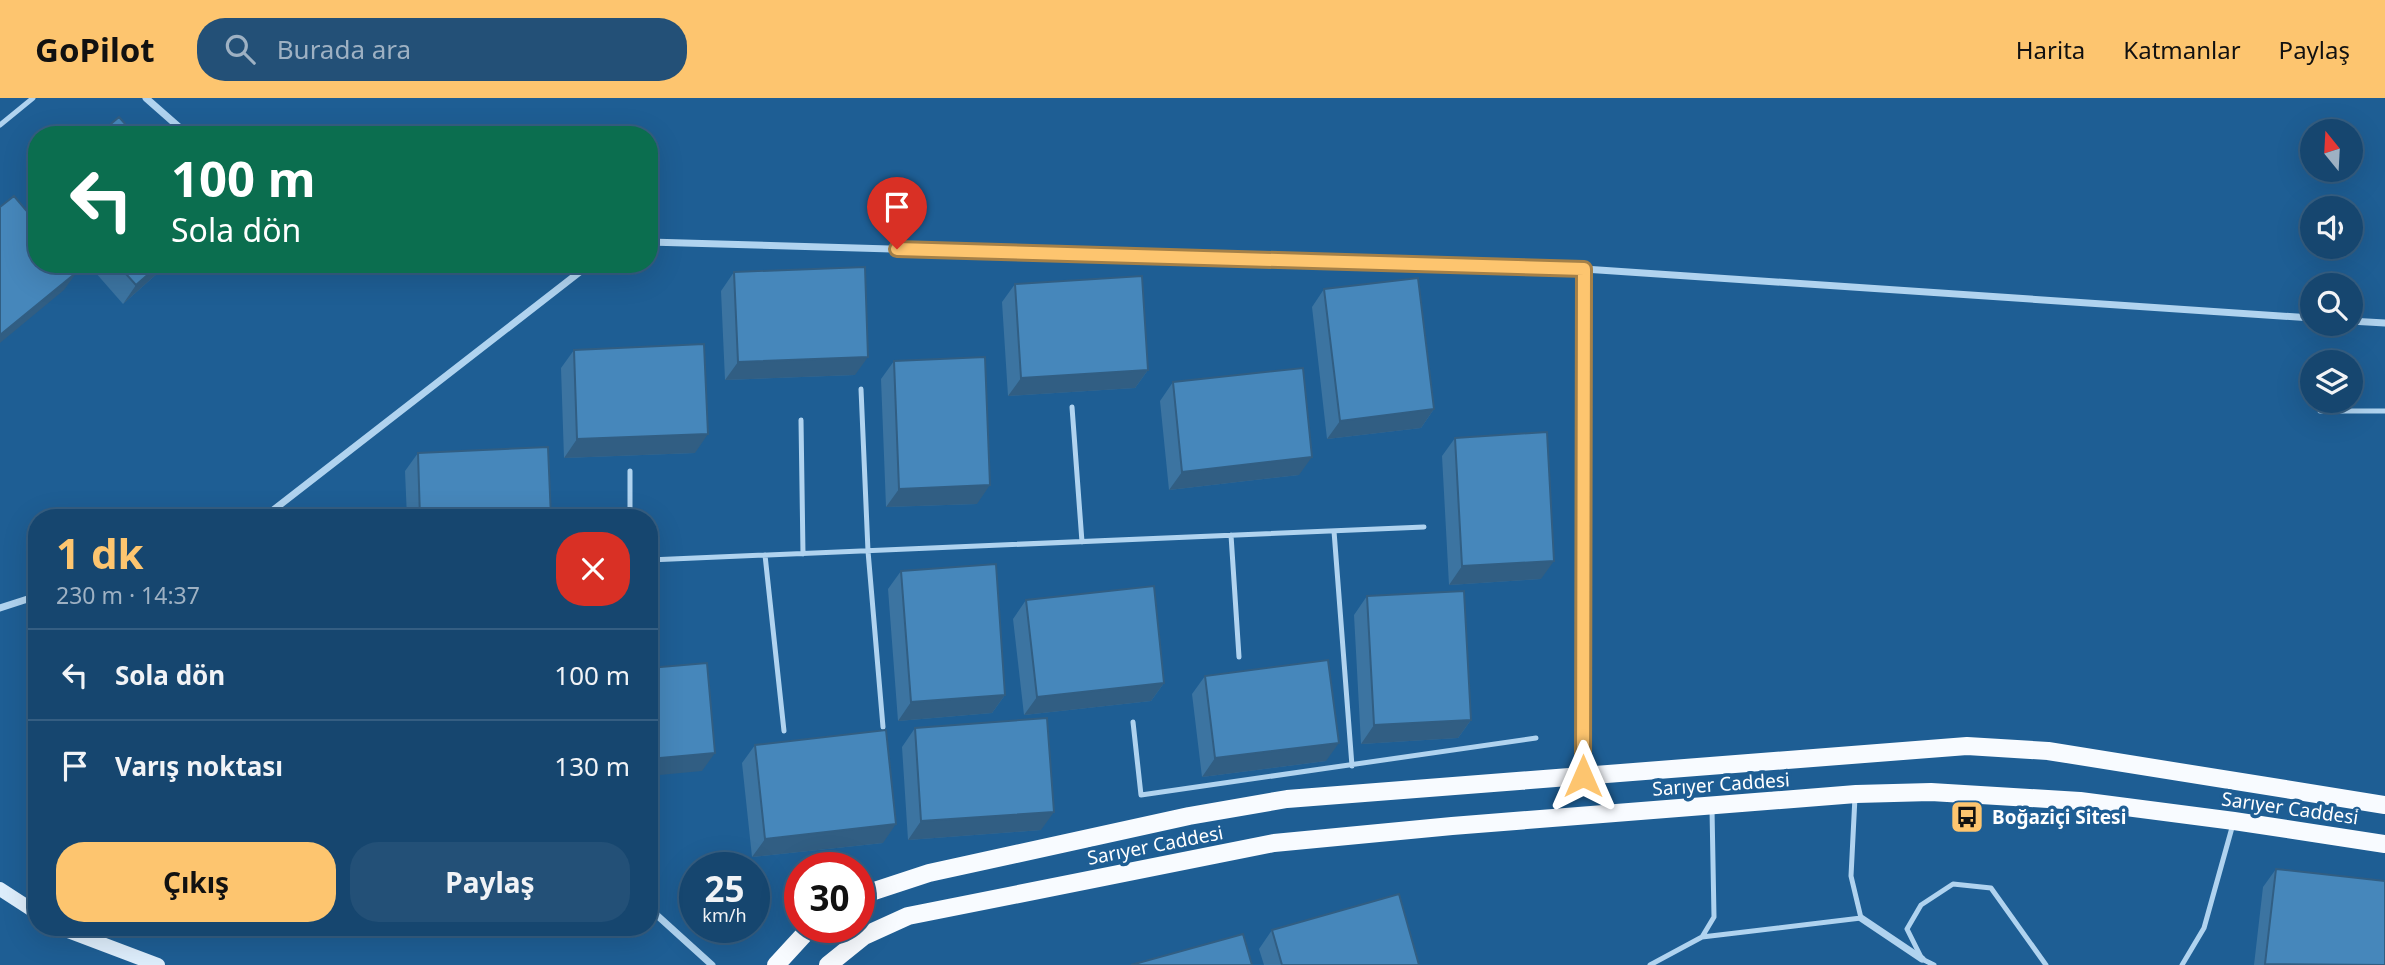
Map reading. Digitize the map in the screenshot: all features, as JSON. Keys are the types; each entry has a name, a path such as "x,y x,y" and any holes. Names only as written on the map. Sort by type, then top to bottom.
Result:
{"main road":[{"name":"Sarıyer Caddesi","path":"875,891 929,873 1201,813 1287,799 1967,746 2048,751 2385,805"},
{"name":"Sarıyer Caddesi","path":"828,965 864,936 908,916 1274,843 1856,794 1931,792 2080,801 2385,844"},
{"path":"0,888 28,907"},
{"path":"81,936 158,965"},
{"path":"776,965 796,943"}],"street":[{"path":"146,98 178,126"},
{"path":"658,242 1584,269 2300,317"},
{"path":"1583,776 1584,269"},
{"path":"275,509 578,273"},
{"path":"2363,322 2385,323"},
{"path":"0,608 28,599"},
{"path":"658,916 712,965"},
{"path":"1861,918 1922,960"}],"lane":[{"path":"0,125 33,98"},
{"path":"861,389 867,551 883,727"},
{"path":"1072,407 1082,542"},
{"path":"2363,411 2385,411"},
{"path":"801,420 803,554"},
{"path":"630,471 630,509"},
{"path":"658,560 1424,527"},
{"path":"1334,531 1352,766"},
{"path":"1231,536 1239,656"},
{"path":"765,555 784,731"},
{"path":"1133,722 1141,795 1536,738"},
{"path":"1650,965 1703,937 1861,918 1851,876 1856,794"},
{"path":"1703,937 1714,917 1712,806"},
{"path":"2182,965 2204,928 2234,821"},
{"path":"1934,965 1922,960 1907,929 1921,905 1953,884 1991,888 2046,965"}],"building":[{"path":"119,117 127,126 108,126"},
{"path":"14,196 28,212 28,273 76,273 0,335 0,207"},
{"path":"865,267 868,357 738,362 734,272"},
{"path":"125,273 150,273 136,285"},
{"path":"1142,276 1148,370 1021,378 1015,284"},
{"path":"1418,278 1434,409 1340,421 1324,289"},
{"path":"704,344 708,434 577,439 574,350"},
{"path":"985,357 990,485 899,489 894,361"},
{"path":"1303,368 1312,457 1182,472 1173,382"},
{"path":"1547,432 1554,561 1462,566 1455,438"},
{"path":"548,447 551,509 420,509 418,453"},
{"path":"996,564 1005,695 911,702 901,571"},
{"path":"1154,586 1164,683 1037,697 1026,600"},
{"path":"1464,591 1471,720 1374,725 1367,596"},
{"path":"1328,660 1339,743 1215,758 1205,676"},
{"path":"707,663 715,753 658,758 658,667"},
{"path":"1047,718 1054,812 921,821 915,728"},
{"path":"886,730 896,824 765,839 755,745"},
{"path":"2276,869 2385,881 2385,965 2265,964"},
{"path":"1399,894 1419,965 1282,965 1272,930"},
{"path":"1243,934 1252,965 1131,965"}],"place":[{"name":"Boğaziçi Sitesi","path":"1967,817"}],"route":[{"path":"897,249 1584,269 1583,776"}]}
